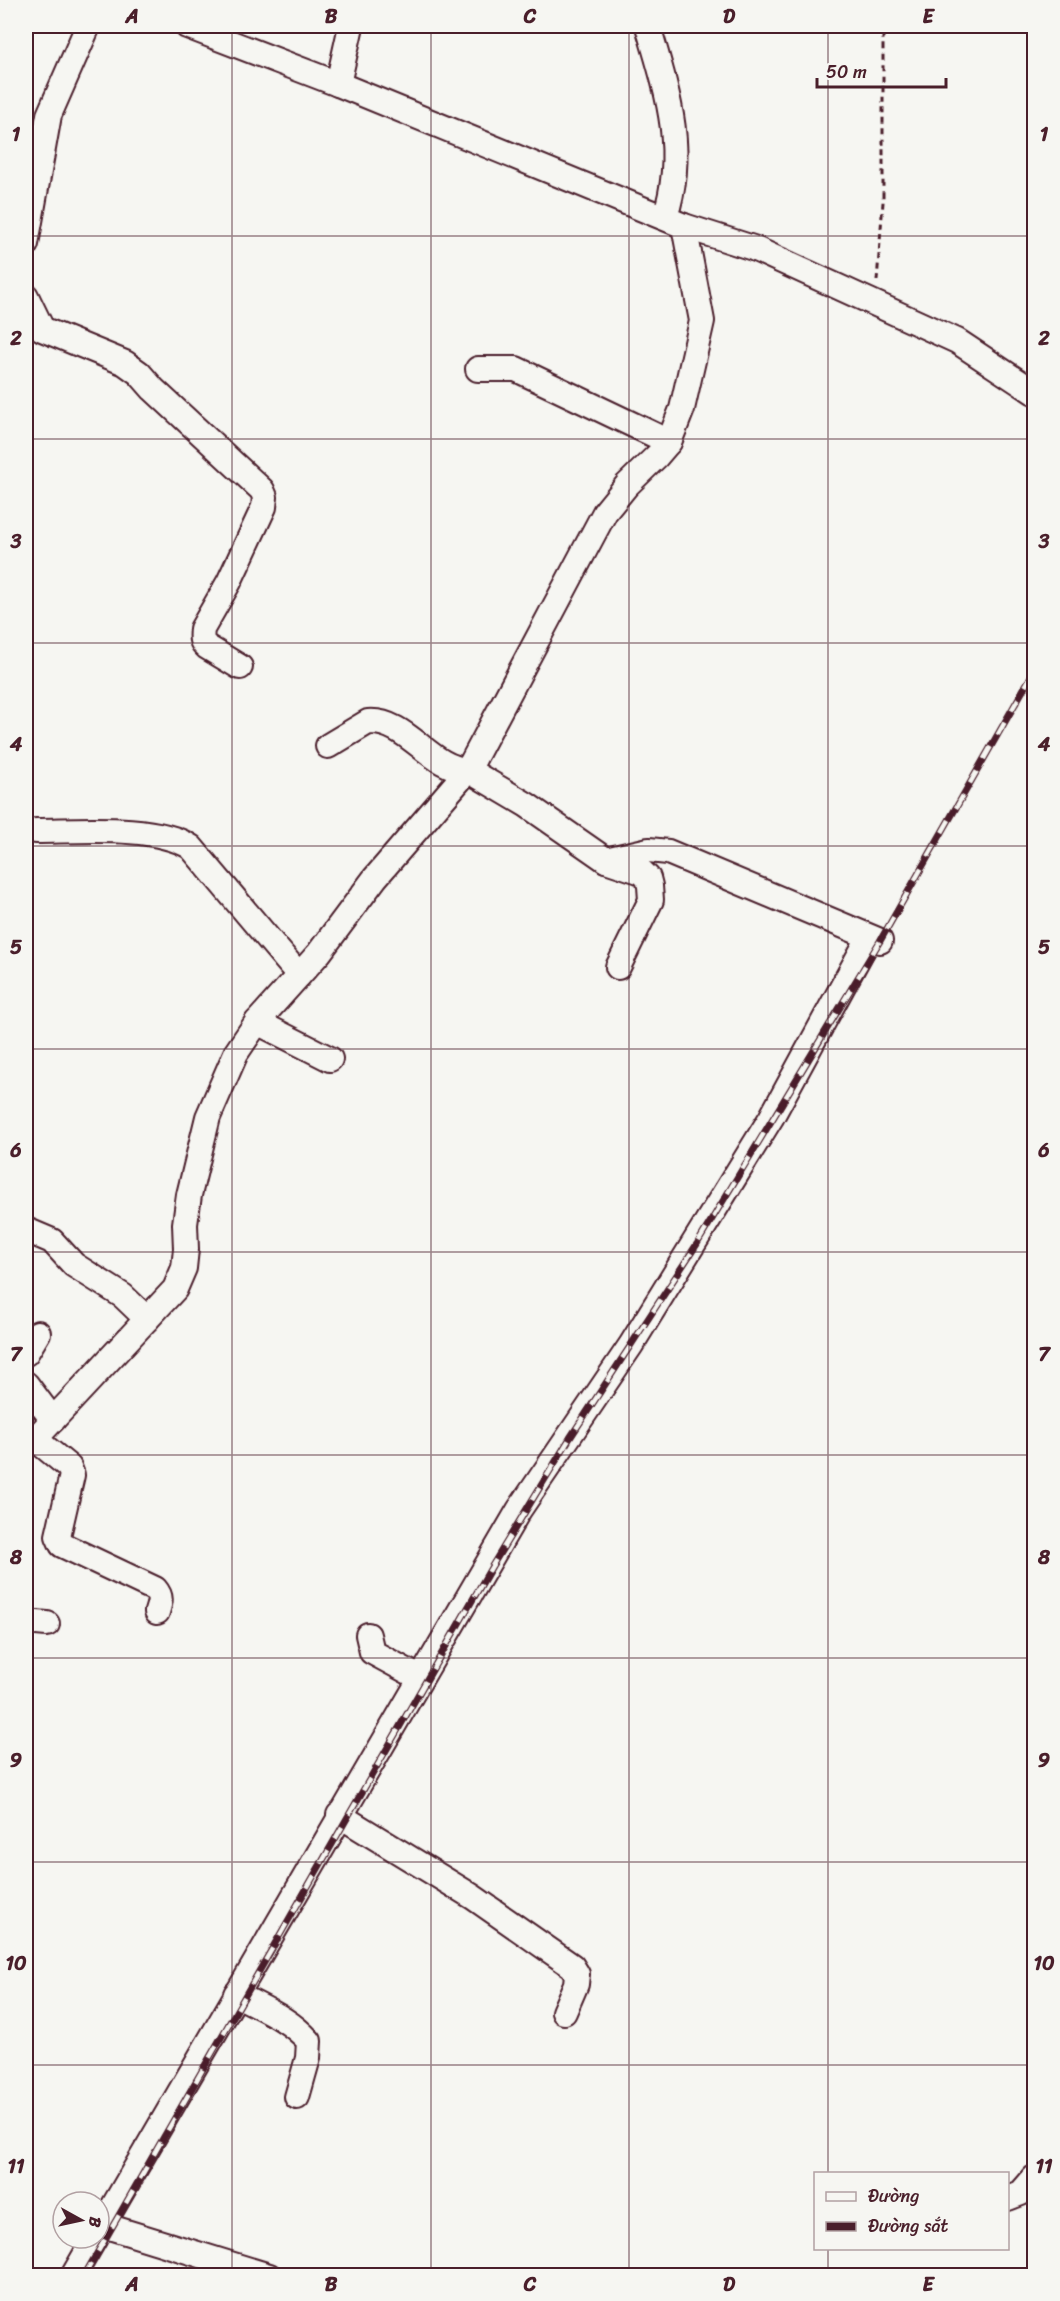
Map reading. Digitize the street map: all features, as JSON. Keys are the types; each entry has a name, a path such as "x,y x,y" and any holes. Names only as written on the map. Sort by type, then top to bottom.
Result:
{"street":[{"path":"26,244 49,115 88,26"},
{"path":"188,26 338,84 675,222 753,248 957,341 1035,392"},
{"path":"338,84 351,26"},
{"path":"157,1612 160,1594 155,1589 62,1545 58,1536 72,1475 69,1467 30,1443 175,1289 184,1268 185,1224 189,1195 208,1117 236,1053 257,1022 319,953 375,878 468,770 605,512 669,442 682,409 702,321 675,222 672,197 676,170 674,131 670,102 648,26"},
{"path":"26,296 32,325 125,363 139,373 153,389 262,490 265,497 264,507 229,582 202,629 202,643 240,667"},
{"path":"478,369 516,369 669,442"},
{"path":"328,746 368,722 376,721 390,725 438,758 460,770 468,770 527,805 606,860 642,872 648,878 651,900 618,968"},
{"path":"36,831 99,831 161,835 183,842 191,847 299,975"},
{"path":"111,2210 339,1815 519,1510 631,1345 771,1118 874,939 668,852 649,850 606,860"},
{"path":"257,1022 330,1059"},
{"path":"26,1230 52,1240 75,1265 123,1296 147,1319"},
{"path":"26,1384 53,1420"},
{"path":"368,1635 372,1652 420,1678"},
{"path":"339,1815 473,1897 572,1966 578,1974 564,2012"},
{"path":"236,1994 275,2013 298,2029 309,2041 308,2058 297,2097"},
{"path":"1009,2198 1021,2193 1035,2178"},
{"path":"111,2234 269,2276"},
{"path":"74,2276 88,2250"}],"path":[{"path":"875,302 881,250 883,26"}],"railway":[{"path":"84,2276 492,1566 570,1438 697,1244 880,941 1034,671"}]}
